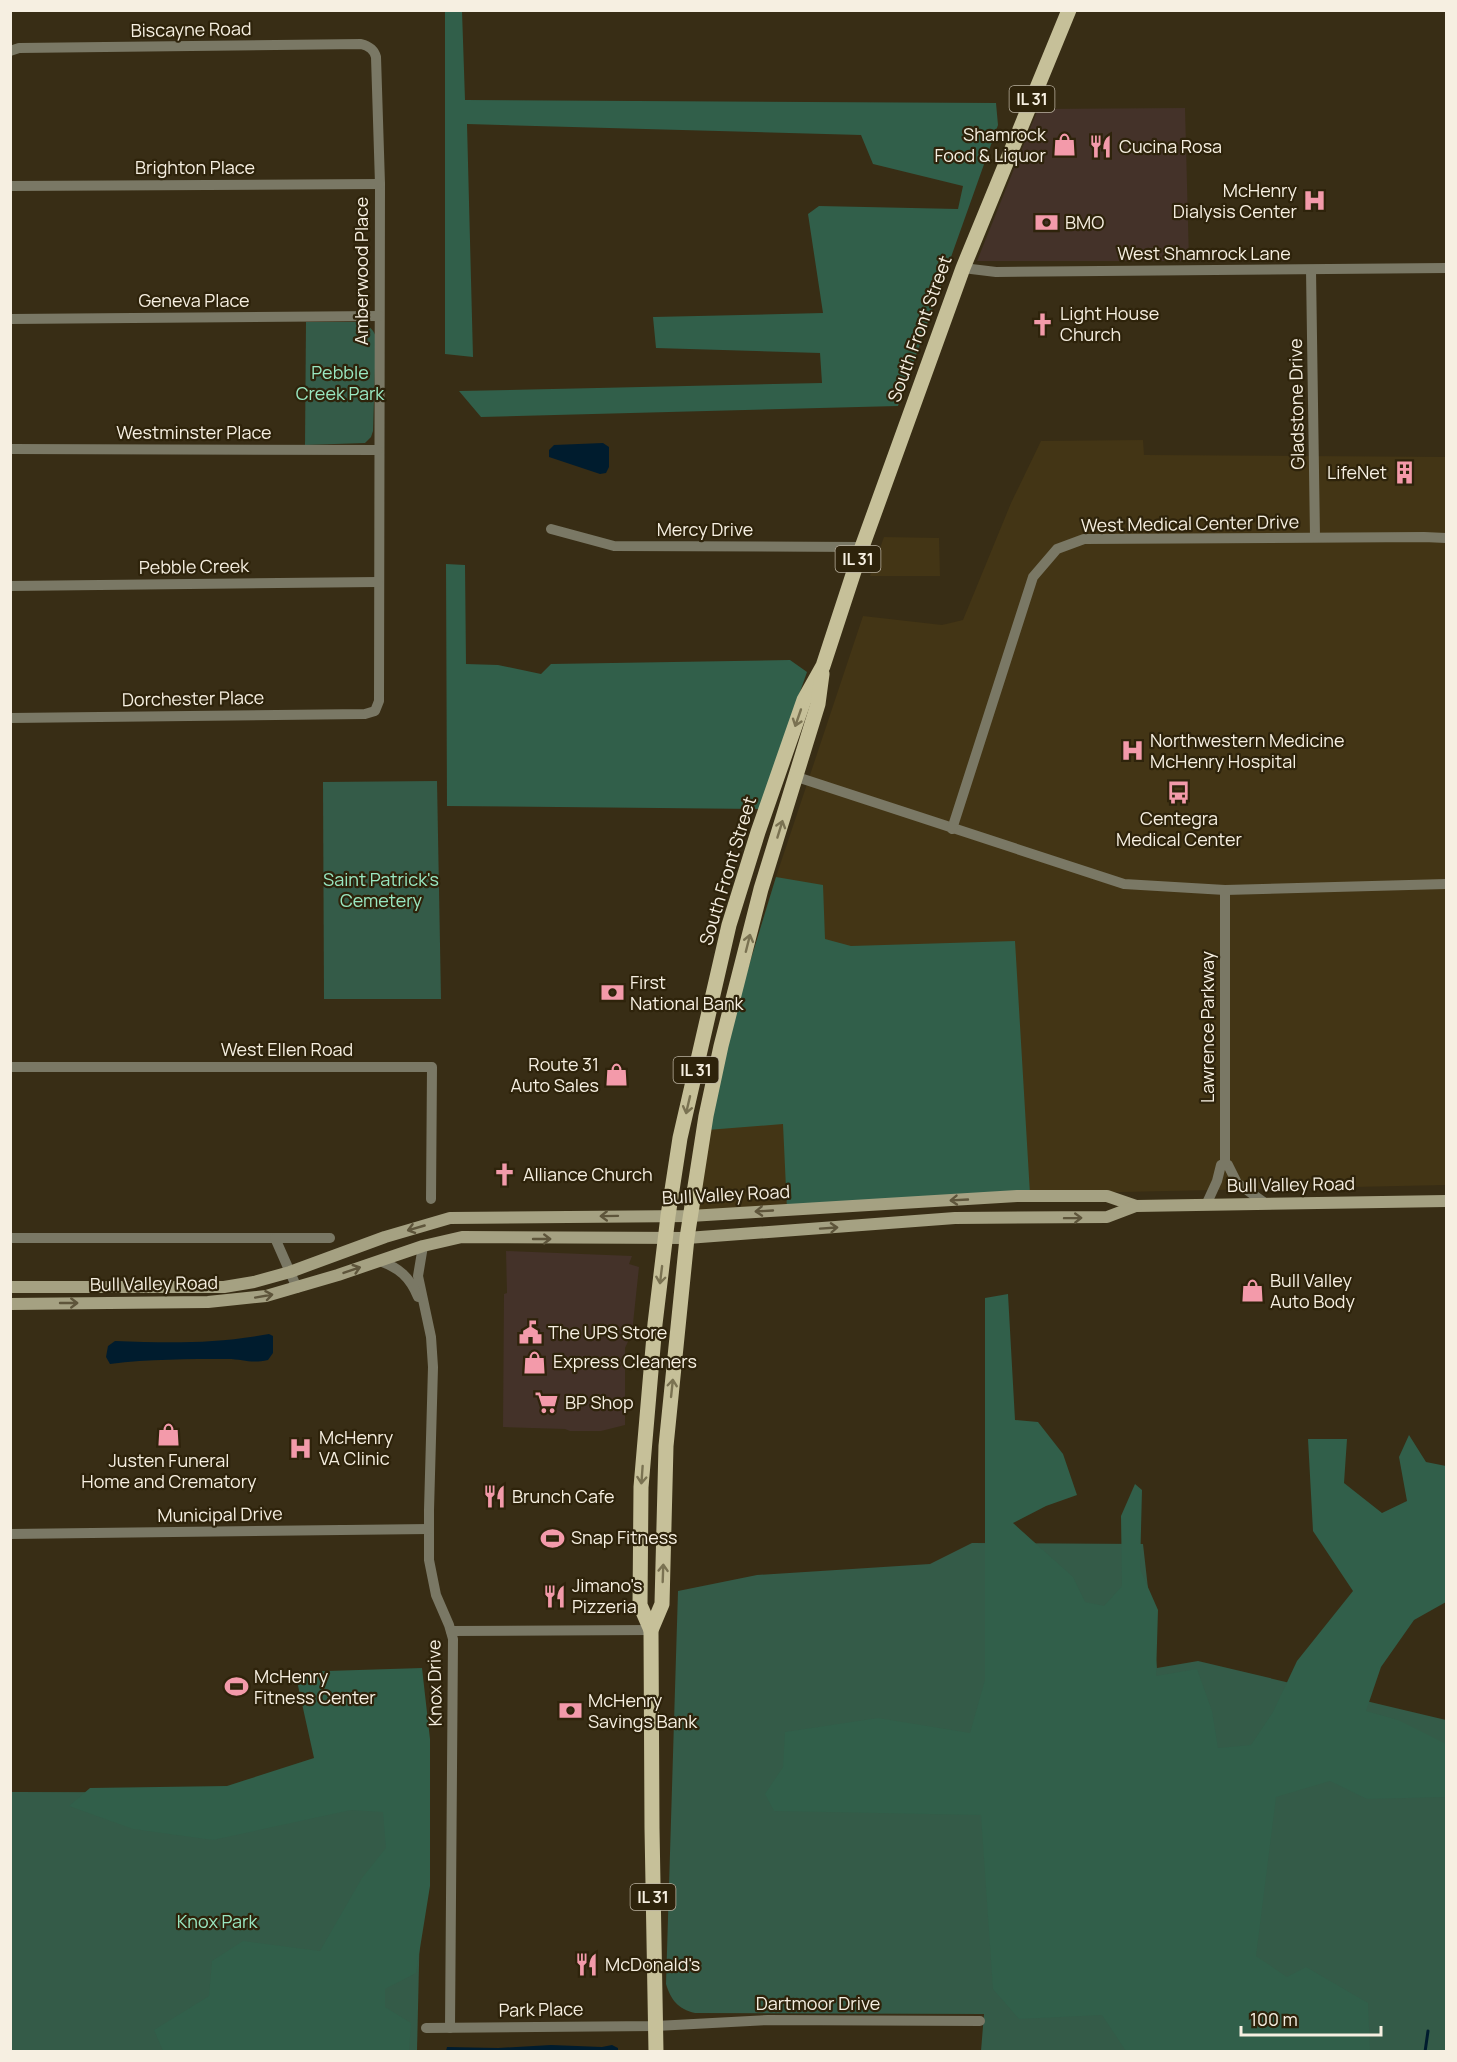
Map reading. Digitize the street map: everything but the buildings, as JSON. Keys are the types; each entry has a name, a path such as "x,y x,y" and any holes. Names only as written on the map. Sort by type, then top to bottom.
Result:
{"main road":[{"name":"South Front Street","path":"656,2052 651,1630 662,1604 666,1446 687,1238 706,1116 721,1046 761,890 818,704 823,666 862,547 963,268 1069,10"},
{"name":"South Front Street","path":"651,1630 640,1605 641,1486 668,1216 680,1138 729,925 758,832 804,700 823,666"}],"street":[{"name":"Biscayne Road","path":"10,51 20,48 361,44 371,48"},
{"name":"Amberwood Place","path":"371,48 375,57 380,184 379,701 375,711"},
{"name":"Brighton Place","path":"10,186 380,184"},
{"name":"West Shamrock Lane","path":"963,268 996,272 1446,268"},
{"name":"Gladstone Drive","path":"1311,270 1315,537"},
{"name":"Geneva Place","path":"10,319 378,316"},
{"name":"Westminster Place","path":"10,449 378,450"},
{"name":"Mercy Drive","path":"551,529 614,546 862,547"},
{"name":"West Medical Center Drive","path":"952,829 1033,577 1057,549 1084,539 1446,538"},
{"name":"Pebble Creek","path":"10,586 378,582"},
{"name":"Dorchester Place","path":"10,718 365,714 375,711"},
{"path":"796,777 1124,884 1225,890 1446,884"},
{"name":"Lawrence Parkway","path":"1206,1204 1217,1181 1221,1165 1225,1163 1225,890"},
{"name":"West Ellen Road","path":"10,1066 432,1067 431,1199"},
{"path":"1225,1163 1237,1183 1265,1203"},
{"name":"Bull Valley Road","path":"10,1287 224,1287 290,1272 385,1237 450,1218 690,1216 1017,1196 1107,1196 1136,1206"},
{"name":"Bull Valley Road","path":"10,1304 208,1302 266,1296 423,1246 462,1237 666,1239 955,1218 1107,1217 1136,1206 1446,1201"},
{"path":"10,1238 330,1238"},
{"path":"275,1238 297,1288"},
{"name":"Knox Drive","path":"423,1246 418,1270 431,1337 433,1367 429,1560 438,1602 451,1631 453,1683 450,2028"},
{"name":"Knox Drive","path":"380,1261 395,1267 407,1276 424,1308"},
{"name":"Municipal Drive","path":"10,1534 429,1529"},
{"path":"451,1631 651,1630"},
{"name":"Dartmoor Drive","path":"656,2026 768,2020 980,2021"},
{"name":"Park Place","path":"426,2028 656,2026"}],"shaded area":[{"path":"1185,108 1189,261 977,261 1038,109"},
{"name":"Northwestern Medicine McHenry Hospital","path":"1143,440 1144,455 1446,457 1446,1185 1030,1194 691,1212 718,1067 776,877 863,616 942,625 963,620 1011,503 1041,441"},
{"path":"884,537 939,538 940,576 870,576"},
{"path":"506,1251 632,1256 629,1264 639,1267 632,1333 625,1348 625,1425 601,1431 503,1427"}],"green space":[{"path":"445,11 462,11 465,100 996,103 998,125 898,406 481,417 459,391 822,383 820,353 656,348 653,317 823,313 808,214 819,206 958,209 963,186 873,164 861,135 467,124 473,357 445,354"},
{"name":"Pebble Creek Park","path":"306,322 361,322 375,334 373,431 365,443 305,445"},
{"path":"446,564 465,565 466,664 498,665 541,674 551,664 790,660 807,672 759,809 447,806"},
{"name":"Saint Patrick's Cemetery","path":"437,781 441,999 324,999 323,782"},
{"path":"776,877 823,885 825,939 851,946 1015,941 1030,1194 787,1210 783,1124 707,1130 718,1067"},
{"path":"1008,1294 1015,1420 1038,1422 1063,1454 1077,1495 1046,1506 1013,1523 1073,1577 1085,1602 1104,1606 1122,1586 1121,1516 1135,1484 1142,1490 1140,1569 1158,1610 1156,1676 1197,1669 1212,1711 1218,1748 1251,1745 1273,1712 1297,1661 1353,1591 1313,1531 1308,1439 1347,1439 1344,1483 1382,1513 1407,1501 1399,1457 1409,1435 1426,1462 1446,1466 1446,1602 1414,1620 1381,1667 1366,1711 1398,1720 1446,1744 1446,1797 1367,1799 1330,1781 1276,1797 1256,1956 1287,1977 1306,1967 1368,2003 1370,2051 1126,2051 1102,2015 1019,2019 993,1989 981,1815 774,1811 765,1794 783,1767 785,1732 878,1718 970,1733 985,1680 985,1298"},
{"path":"972,1543 1143,1544 1157,1668 1198,1661 1446,1720 1446,2051 981,2051 984,2014 695,2013 676,2003 666,1984 678,1591 757,1575 930,1564"},
{"path":"422,1668 430,1739 430,1886 416,1973 385,1989 385,2007 411,2023 409,2051 163,2051 154,2030 209,1996 212,1961 243,1941 320,1951 362,1878 386,1848 383,1812 351,1810 213,1840 133,1829 69,1806 90,1788 227,1786 314,1758 295,1672"},
{"name":"Knox Park","path":"11,1792 423,1793 417,2051 11,2052"}],"water":[{"path":"603,443 609,447 609,467 606,473 600,474 549,457 549,450 554,445"},
{"path":"269,1334 273,1336 273,1353 268,1360 262,1361 183,1359 110,1364 106,1357 108,1346 115,1341 192,1342 229,1340"},
{"path":"551,2045 602,2047 612,2045 618,2048 618,2051 446,2051 447,2047 498,2048"}],"waterway":[{"path":"1425,2052 1428,2031"}],"place":[{"name":"Shamrock Food & Liquor","path":"1064,145"},
{"name":"Cucina Rosa","path":"1101,147"},
{"name":"McHenry Dialysis Center","path":"1315,201"},
{"name":"BMO","path":"1047,223"},
{"name":"Light House Church","path":"1042,324"},
{"name":"LifeNet","path":"1405,473"},
{"name":"Northwestern Medicine McHenry Hospital","path":"1132,751"},
{"name":"Centegra Medical Center","path":"1179,793"},
{"name":"First National Bank","path":"612,993"},
{"name":"Route 31 Auto Sales","path":"617,1075"},
{"name":"Alliance Church","path":"505,1175"},
{"name":"Bull Valley Auto Body","path":"1252,1291"},
{"name":"The UPS Store","path":"530,1333"},
{"name":"Express Cleaners","path":"535,1362"},
{"name":"BP Shop","path":"547,1403"},
{"name":"Justen Funeral Home and Crematory","path":"169,1435"},
{"name":"McHenry VA Clinic","path":"301,1448"},
{"name":"Brunch Cafe","path":"494,1497"},
{"name":"Snap Fitness","path":"553,1538"},
{"name":"Jimano's Pizzeria","path":"554,1596"},
{"name":"McHenry Fitness Center","path":"236,1687"},
{"name":"McHenry Savings Bank","path":"570,1711"},
{"name":"McDonald's","path":"587,1965"}]}
